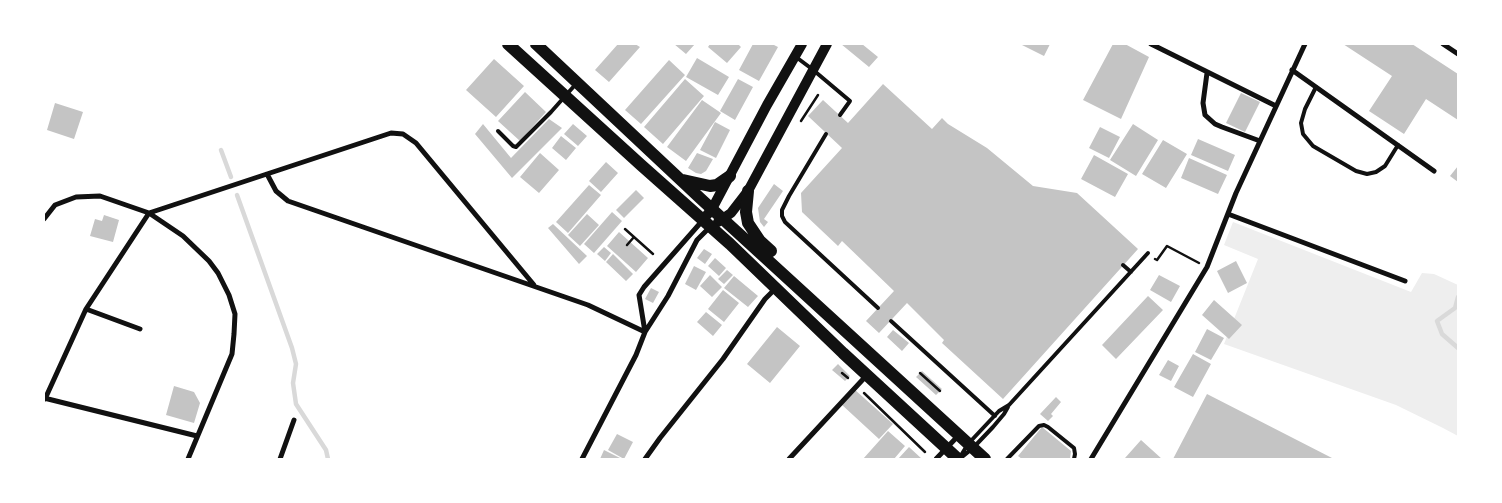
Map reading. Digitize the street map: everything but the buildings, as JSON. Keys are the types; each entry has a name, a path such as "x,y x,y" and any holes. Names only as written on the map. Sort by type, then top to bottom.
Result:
{"highway":[{"path":"508,44 707,223 958,459"},
{"path":"536,44 712,209 985,459"},
{"path":"682,180 710,186 717,185 730,176"},
{"path":"748,191 746,212 752,231 760,241 819,295 827,313"}],"main road":[{"path":"707,223 712,209 802,44"},
{"path":"707,223 724,219 748,191 812,68 827,44"}],"street":[{"path":"1151,44 1276,106"},
{"path":"1091,459 1207,267 1228,214 1304,44"},
{"path":"1443,44 1458,54"},
{"path":"1292,70 1434,171"},
{"path":"1207,72 1203,103 1205,115 1215,124 1260,141"},
{"path":"197,436 44,398 86,309 149,213 391,133 403,134 416,142 534,285"},
{"path":"267,174 276,190 288,201 534,285 588,305 645,332"},
{"path":"44,219 55,205 76,197 100,196 149,213 183,236 209,261 218,273 229,295 234,314 232,354 188,459"},
{"path":"1228,214 1405,281"},
{"path":"645,332 639,295 644,287 707,223"},
{"path":"582,459 636,355 645,332 668,296 707,223"},
{"path":"645,459 723,359 765,299 775,288"},
{"path":"86,309 140,329"},
{"path":"789,459 867,375"},
{"path":"280,459 294,420"},
{"path":"936,459 959,435"}],"lane":[{"path":"794,56 812,68 850,101 840,115"},
{"path":"498,130 516,147 578,82"},
{"path":"1316,87 1301,123 1303,134 1313,146 1356,171 1367,174 1376,172 1385,166 1398,145"},
{"path":"826,134 789,196 782,210 782,216 785,222 878,308"},
{"path":"958,459 1004,414 1009,405 1148,253"},
{"path":"1123,265 1131,272"},
{"path":"891,321 994,416"},
{"path":"971,446 994,416 1009,405"},
{"path":"1007,459 1039,426 1044,425 1048,426 1074,448 1074,459"}],"path":[{"path":"800,122 818,95"},
{"path":"624,228 653,254"},
{"path":"626,245 634,237"},
{"path":"1157,260 1167,246 1207,267"},
{"path":"920,373 940,391"},
{"path":"864,393 925,452"}],"shaded area":[{"path":"1233,222 1411,292 1422,273 1434,274 1458,285 1458,436 1396,405 1224,344 1258,259 1224,245"}],"waterway":[{"path":"221,150 231,177"},
{"path":"237,195 292,348 296,364 293,383 296,404 326,450 328,459"},
{"path":"1458,297 1455,308 1437,321 1442,334 1458,348"}]}
